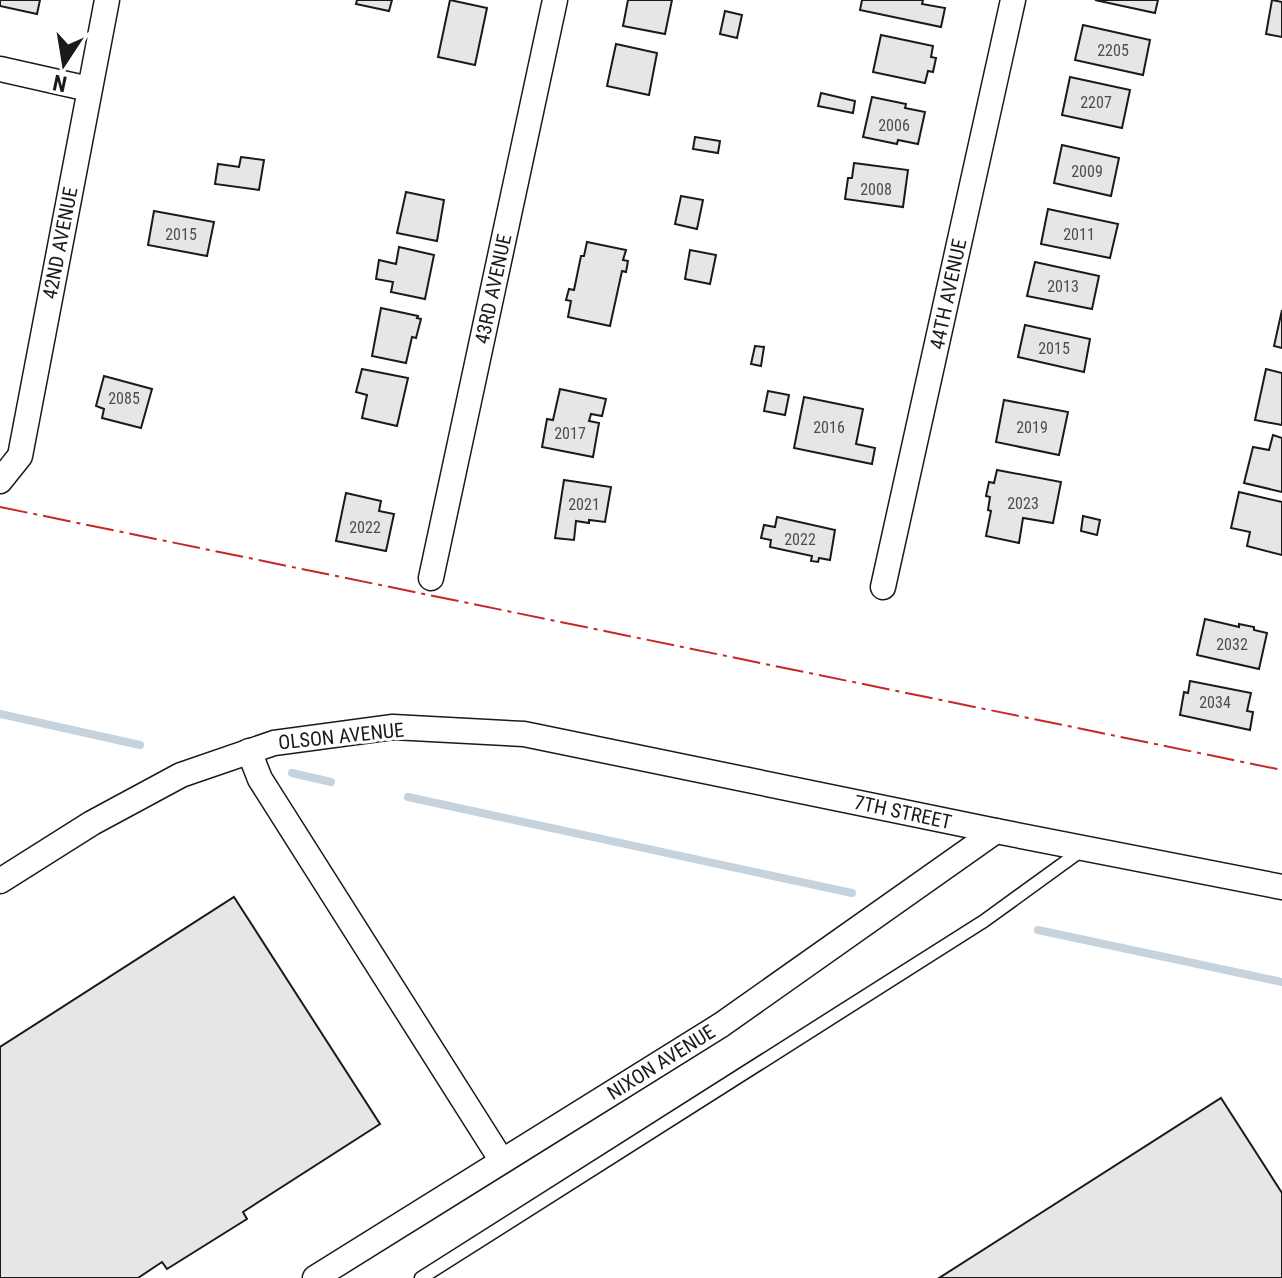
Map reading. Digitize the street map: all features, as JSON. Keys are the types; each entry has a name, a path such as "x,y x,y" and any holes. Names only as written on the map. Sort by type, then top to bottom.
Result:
{"street":[{"name":"42ND AVENUE","path":"0,481 20,456 107,0"},
{"name":"43RD AVENUE","path":"431,578 555,0"},
{"name":"44TH AVENUE","path":"883,587 1013,0"},
{"path":"0,69 89,89"},
{"name":"OLSON AVENUE","path":"0,881 92,823 181,775 274,743 393,727 524,734"},
{"name":"7TH STREET","path":"524,734 1282,887"},
{"path":"249,751 260,779 502,1161"},
{"name":"NIXON AVENUE","path":"315,1278 721,1025 996,831"}],"lane":[{"path":"421,1278 984,921 1084,848"}],"building":[{"path":"0,0 40,0 37,14 0,6"},
{"path":"357,0 392,0 389,11 356,4"},
{"path":"450,0 487,8 475,65 438,57"},
{"path":"628,0 672,0 665,34 623,26"},
{"path":"862,0 923,0 922,4 945,8 941,27 860,10"},
{"path":"1095,0 1158,0 1155,13"},
{"path":"1272,0 1282,2 1282,37 1266,34"},
{"path":"725,11 742,15 737,38 720,34"},
{"path":"1083,25 1150,40 1143,75 1075,60"},
{"path":"881,35 933,46 931,57 936,58 933,72 928,71 925,83 873,72"},
{"path":"616,44 657,53 649,95 607,86"},
{"path":"1070,77 1130,90 1122,128 1062,115"},
{"path":"821,93 855,101 853,113 818,106"},
{"path":"872,97 906,104 905,108 925,112 918,144 898,140 897,144 863,137"},
{"path":"695,137 720,141 718,153 693,149"},
{"path":"1062,145 1119,158 1111,196 1054,183"},
{"path":"241,157 264,160 259,190 215,184 218,164 239,167"},
{"path":"854,163 908,170 903,207 845,199"},
{"path":"406,192 444,200 437,241 397,233"},
{"path":"681,196 703,200 697,229 675,224"},
{"path":"1048,209 1118,224 1110,258 1041,244"},
{"path":"154,211 214,222 207,256 148,245"},
{"path":"587,242 626,250 623,260 628,261 626,272 622,271 610,326 568,317 571,301 566,300 569,289 574,290"},
{"path":"399,247 434,255 425,299 391,292 393,282 376,279 379,260 396,264"},
{"path":"690,250 716,255 710,284 685,279"},
{"path":"1035,262 1099,276 1092,309 1027,296"},
{"path":"381,308 421,319 416,338 412,337 406,363 372,356"},
{"path":"1282,310 1282,348 1274,346"},
{"path":"1025,325 1090,339 1084,372 1018,357"},
{"path":"755,346 764,347 761,366 751,364"},
{"path":"362,369 408,378 397,426 362,418 367,395 356,392"},
{"path":"1266,369 1282,373 1282,425 1255,420"},
{"path":"104,376 152,389 141,428 102,418 104,409 96,406"},
{"path":"560,389 606,399 602,416 591,414 589,421 599,423 593,457 542,447 547,419 553,420"},
{"path":"768,391 789,395 785,415 764,411"},
{"path":"804,397 863,409 856,444 875,448 872,464 794,448"},
{"path":"1004,400 1068,412 1059,455 996,442"},
{"path":"1273,435 1282,438 1282,492 1244,483 1253,447 1269,450"},
{"path":"997,470 1061,482 1053,523 1023,518 1019,543 986,536 991,511 988,510 990,497 986,496 989,482 994,483"},
{"path":"564,480 611,487 605,522 576,521 574,540 555,538"},
{"path":"1239,492 1282,502 1282,555 1247,546 1250,532 1231,528"},
{"path":"346,493 381,501 379,511 394,514 386,551 336,541"},
{"path":"1083,516 1100,520 1097,535 1081,531"},
{"path":"777,517 835,530 830,560 819,558 818,562 811,561 812,556 770,547 771,540 761,538 764,525 775,527"},
{"path":"1205,619 1239,627 1239,624 1254,627 1254,630 1267,633 1259,669 1197,655"},
{"path":"1190,681 1251,693 1247,711 1253,712 1250,730 1180,715 1184,692 1188,693"},
{"path":"234,897 380,1124 243,1212 247,1219 167,1269 162,1262 138,1278 0,1278 0,1047"},
{"path":"1221,1098 1282,1193 1282,1278 939,1278"}],"waterway":[{"path":"0,714 140,745"},
{"path":"292,773 331,782"},
{"path":"408,797 852,893"},
{"path":"1038,930 1282,982"}],"power":[{"path":"0,507 1282,770"}]}
